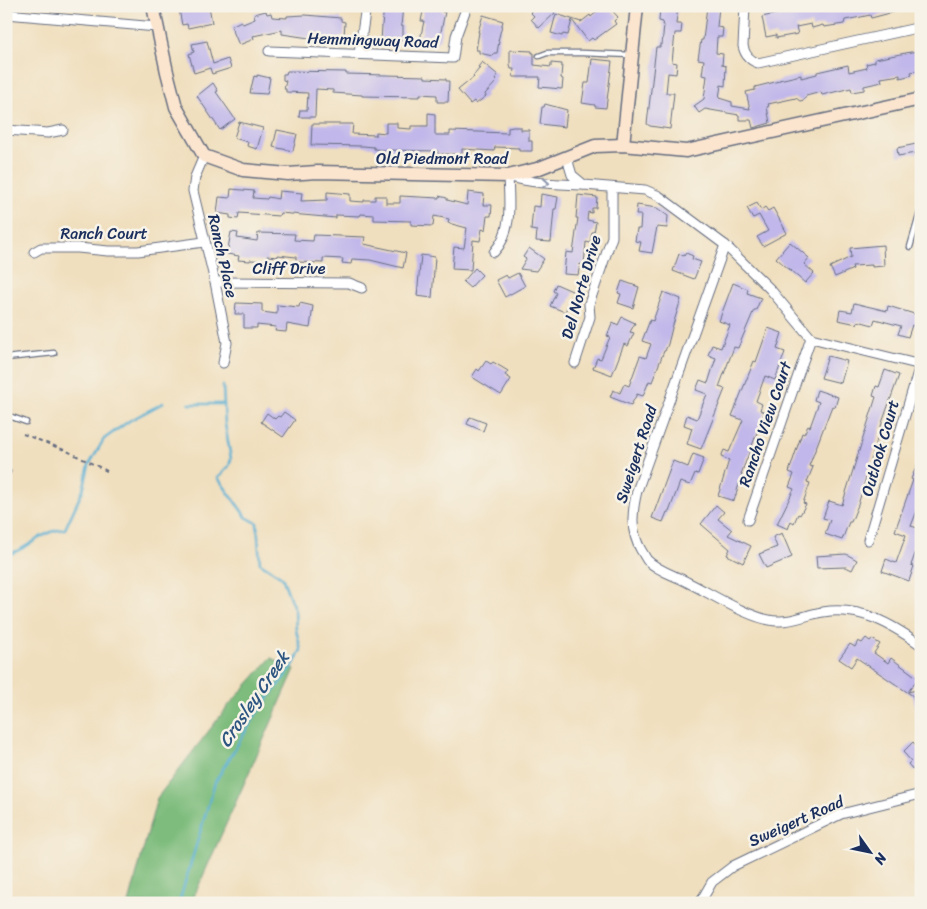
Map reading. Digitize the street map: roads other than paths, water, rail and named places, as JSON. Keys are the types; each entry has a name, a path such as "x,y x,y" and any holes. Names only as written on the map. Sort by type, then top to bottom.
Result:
{"street":[{"path":"153,6 176,107 204,156"},
{"path":"359,54 366,6"},
{"name":"Hemmingway Road","path":"269,51 452,58 456,36 466,6"},
{"path":"623,145 638,6"},
{"path":"745,6 743,46 748,57 758,63 921,27"},
{"path":"6,14 157,26"},
{"name":"Old Piedmont Road","path":"204,156 243,170 288,174 317,172 508,176 537,169 595,146 623,145 686,151 921,100"},
{"path":"6,130 48,133 63,130"},
{"name":"Ranch Place","path":"204,156 195,176 193,191 227,342 223,363"},
{"path":"568,157 572,175 584,185"},
{"path":"494,252 501,245 509,219 508,176 523,181 545,184 645,190 659,196 725,246 770,290 811,338 920,365"},
{"name":"Del Norte Drive","path":"575,363 590,317 589,304 612,237 612,188"},
{"name":"Ranch Court","path":"34,252 41,248 138,251 204,242"},
{"name":"Sweigert Road","path":"725,246 636,492 632,523 640,549 648,560 670,575 757,616 778,621 823,612 840,611 859,614 896,627 921,645"},
{"name":"Cliff Drive","path":"214,282 348,283 362,288"},
{"name":"Rancho View Court","path":"748,520 811,338"},
{"name":"Outlook Court","path":"868,540 920,365"},
{"name":"Sweigert Road","path":"700,903 712,882 733,866 841,814 921,794"}],"lane":[{"path":"539,56 547,53 632,55"},
{"path":"910,247 921,208"},
{"path":"6,358 54,353"},
{"path":"6,414 26,422"}],"waterway":[{"name":"Crosley Creek","path":"179,903 215,782 256,714 293,666 301,650 296,630 295,611 282,577 260,563 257,523 246,517 218,478 229,466 231,459 225,424 223,386"},
{"path":"6,556 47,534 65,529 83,490 89,465 104,439 129,421 163,403"},
{"path":"189,404 224,404"}]}
